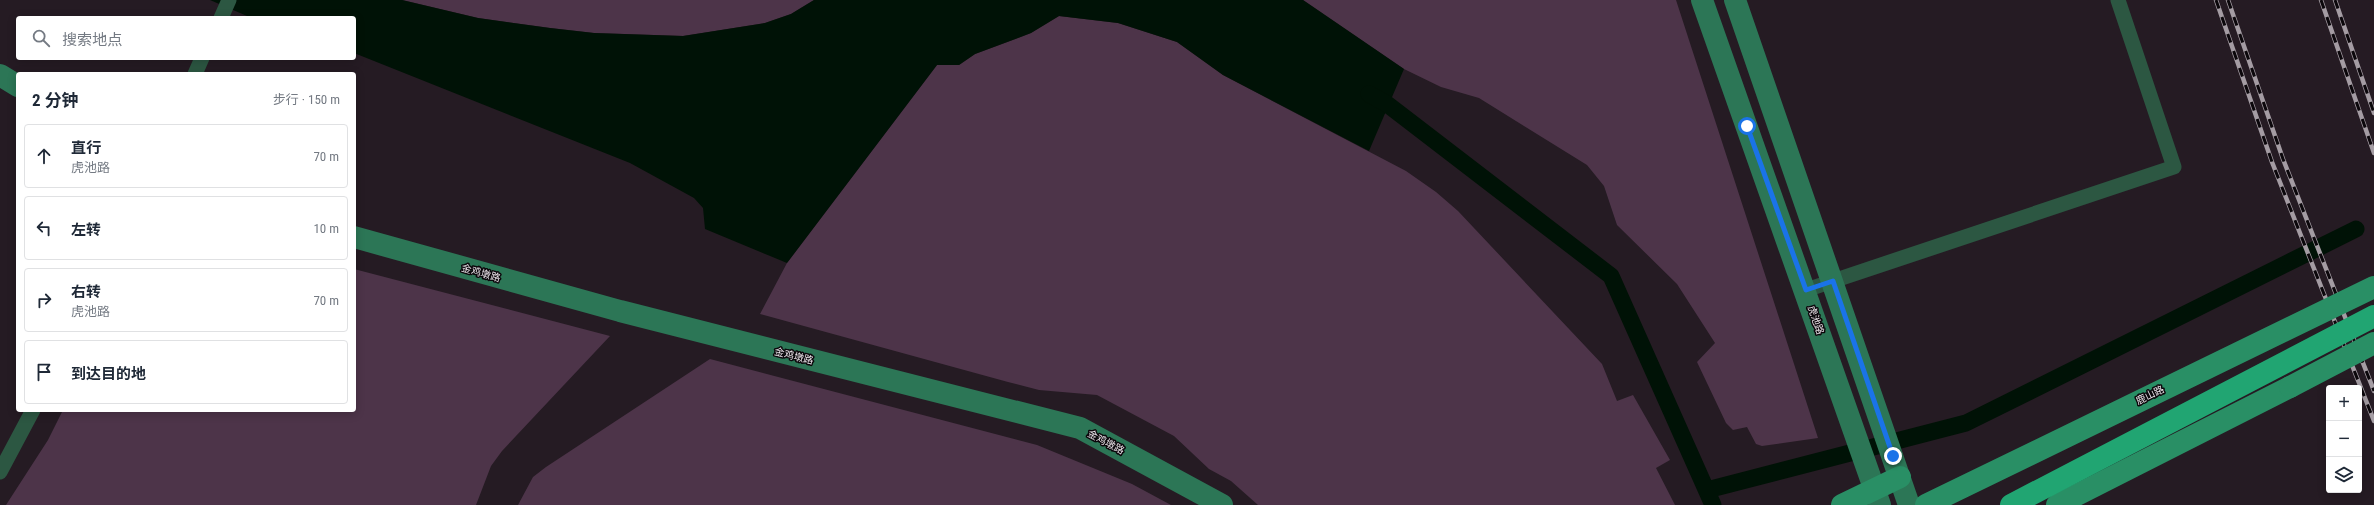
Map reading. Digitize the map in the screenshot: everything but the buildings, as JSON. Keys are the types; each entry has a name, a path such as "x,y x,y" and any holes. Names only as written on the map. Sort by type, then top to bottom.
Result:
{"highway":[{"path":"2011,505 2374,316"}],"main road":[{"name":"虎池路","path":"1702,0 1806,290 1877,497"},
{"path":"1735,0 1909,505"},
{"path":"0,75 16,85"},
{"name":"金鸡墩路","path":"356,238 740,343 1080,428 1222,505"},
{"name":"鹿山路","path":"1926,505 2374,286"},
{"path":"2057,505 2374,343"},
{"path":"1842,505 1877,497 1900,477"}],"street":[{"path":"222,16 230,0"},
{"path":"1806,290 2174,167 2118,0"},
{"path":"196,72 201,60"},
{"path":"0,472 32,412"}],"shaded area":[{"path":"210,0 402,0 478,18 550,28 594,33 683,36 765,23 791,14 814,0 1303,0 1404,69 1369,151 1223,75 1177,42 1118,23 1059,16 1031,33 975,54 959,65 937,65 787,263 705,229 703,208 694,198 630,163 356,54 356,16 247,16"},
{"path":"402,0 814,0 791,14 765,23 683,36 594,33 550,28 478,18"},
{"path":"1303,0 1676,0 1818,438 1762,446 1756,444 1747,427 1733,430 1726,423 1697,362 1715,343 1677,284 1617,225 1604,186 1587,165 1479,98 1441,87 1404,69"},
{"path":"1059,16 1118,23 1177,42 1223,75 1406,171 1436,192 1458,211 1602,364 1617,401 1633,395 1670,460 1656,468 1675,505 1258,505 1231,481 1209,469 1174,436 1097,395 1039,390 760,314 787,263 937,65 959,65 975,54 1031,33"},
{"path":"356,270 610,336 502,451 491,466 476,505 6,505 48,440 62,412 356,412"},
{"path":"710,359 1037,445 1132,484 1171,505 518,505 533,477 546,467"}],"waterway":[{"path":"1369,94 1387,104 1611,276 1713,505"},
{"path":"1707,490 1966,423 2356,229"}],"railway":[{"path":"2216,0 2272,162 2374,421"},
{"path":"2228,0 2283,159 2374,391"},
{"path":"2321,0 2374,153"},
{"path":"2335,0 2374,113"}],"route":[{"path":"1747,126 1806,290 1833,281 1893,456"}]}
